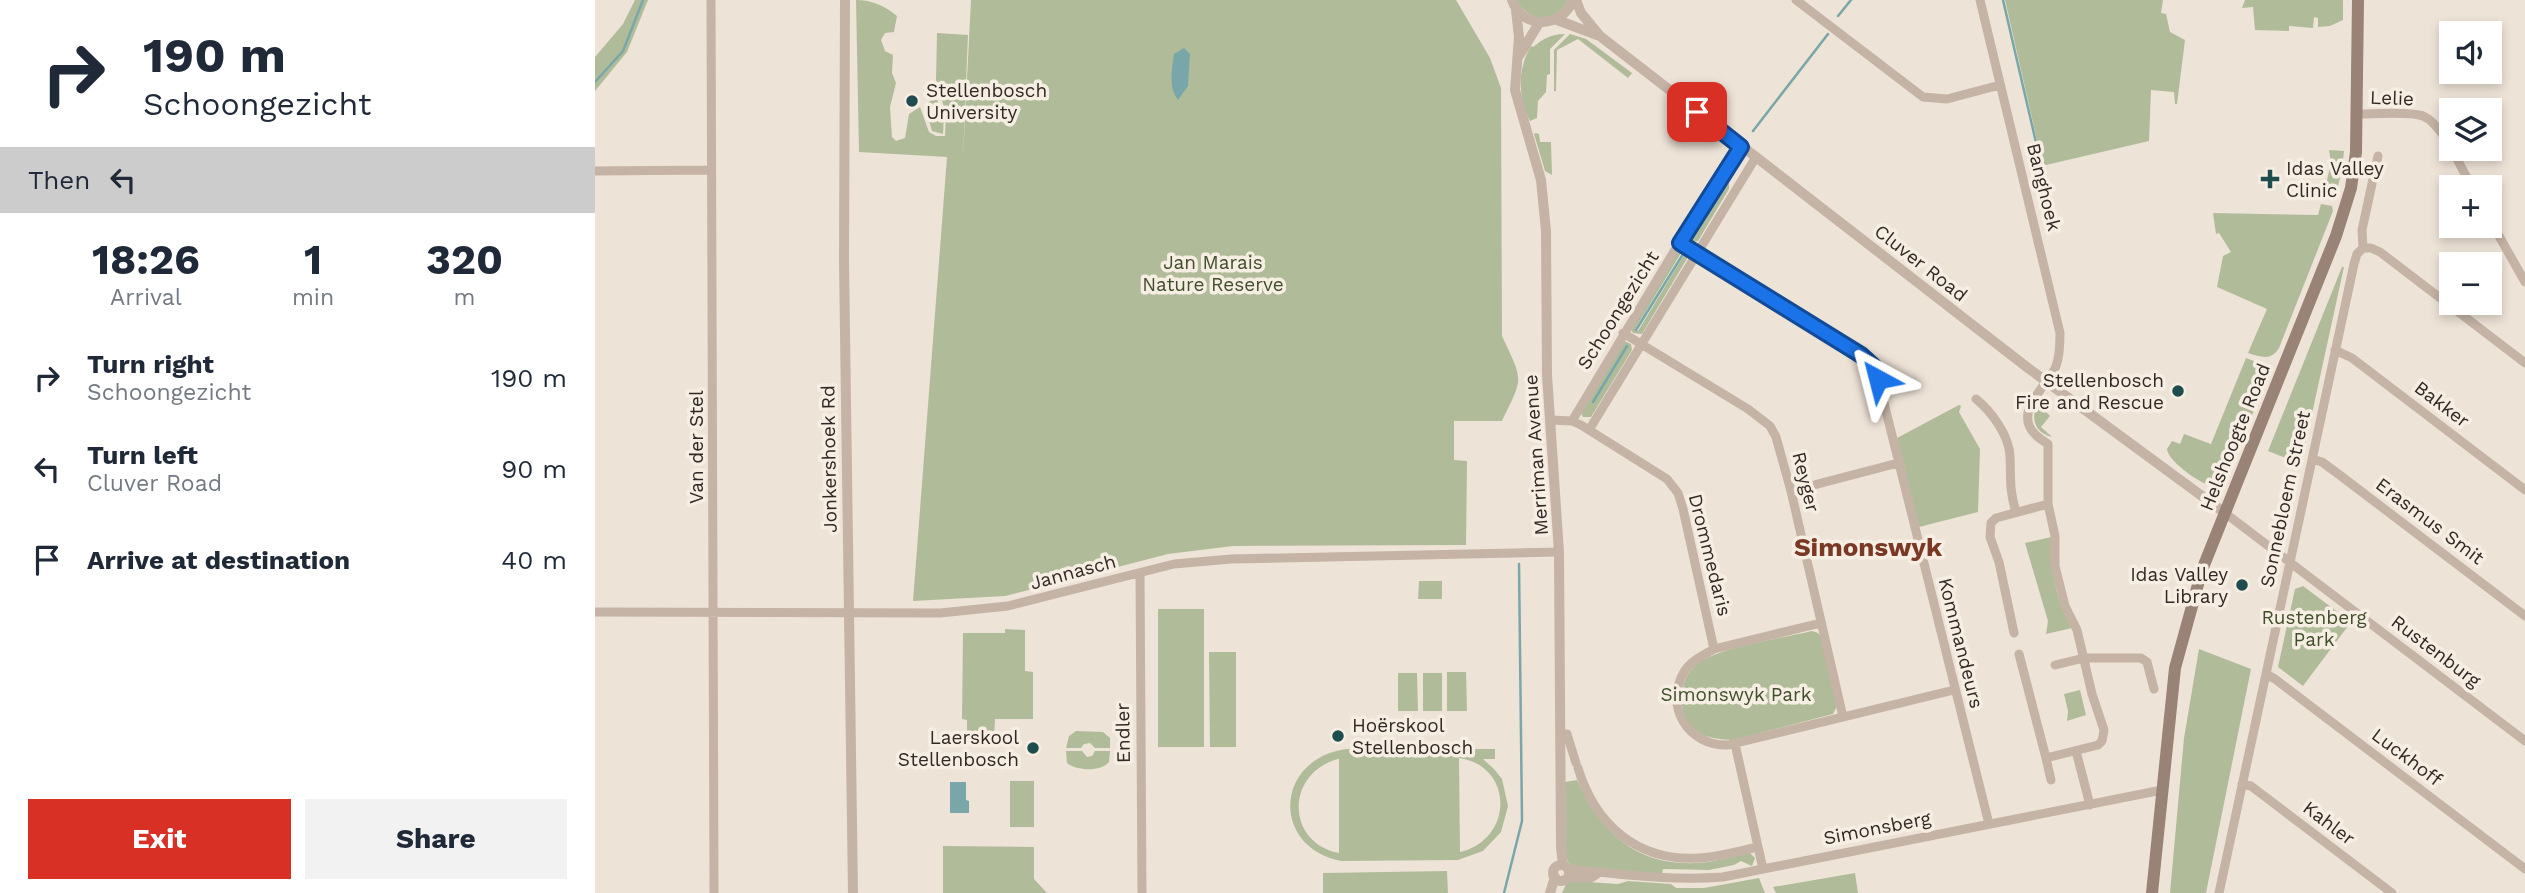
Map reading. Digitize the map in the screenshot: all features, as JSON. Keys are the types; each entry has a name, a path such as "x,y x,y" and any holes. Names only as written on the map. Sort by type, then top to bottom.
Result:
{"main road":[{"name":"Helshoogte Road","path":"2152,893 2175,668 2180,644 2202,570 2340,226 2354,170 2358,0"}],"street":[{"name":"Van der Stel","path":"711,0 714,893"},
{"name":"Jonkershoek Rd","path":"843,0 853,893"},
{"path":"1514,5 1526,19 1539,23 1557,20 1575,0"},
{"name":"Cluver Road","path":"1575,0 1586,20 1600,36 2046,381 2225,513"},
{"path":"1796,0 1923,97 1947,99 2000,85"},
{"name":"Banghoek","path":"1980,0 2060,333 2058,362 2030,407 2028,416 2032,431 2048,444 2047,504"},
{"name":"Merriman Avenue","path":"1514,5 1518,37 1514,81 1517,101 1533,151 1544,202 1547,375 1559,552 1562,873"},
{"name":"Cluver Road","path":"1557,20 1600,36"},
{"path":"1515,64 1539,23"},
{"name":"Lelie","path":"2357,114 2417,114 2427,118 2441,132 2465,175"},
{"name":"Schoongezicht","path":"1572,421 1623,333 1741,147"},
{"name":"Sonnebloem Street","path":"2220,893 2354,264 2357,254 2363,248 2363,230 2378,156"},
{"name":"Schoongezicht","path":"1589,430 1756,157"},
{"path":"595,171 711,170"},
{"path":"1722,175 1737,186"},
{"path":"2500,238 2525,282"},
{"name":"Kommandeurs","path":"1680,243 1861,355 1873,366 1989,824"},
{"path":"2363,248 2380,252 2525,363"},
{"name":"Reyger","path":"1623,333 1762,418 1770,426 1776,437 1791,491 1843,717"},
{"name":"Bakker","path":"2335,350 2352,358 2525,490"},
{"path":"1976,398 1989,409 2009,446 2010,491 2016,512"},
{"name":"Drommedaris","path":"1551,421 1572,421 1661,474 1672,484 1678,493 1714,649"},
{"name":"Erasmus Smit","path":"2312,459 2322,462 2337,473 2525,616"},
{"path":"1791,491 1898,463"},
{"path":"2014,633 1990,530 1991,523 1996,517 2047,504 2055,536 2055,566 2065,606 2077,630 2105,735 2098,745 2046,758"},
{"name":"Rustenburg","path":"2225,513 2525,741"},
{"name":"Jannasch","path":"595,612 940,613 1008,606 1174,564 1277,556 1559,552"},
{"name":"Endler","path":"1140,573 1142,893"},
{"path":"1821,623 1714,649 1699,657 1684,671 1677,690 1679,712 1686,727 1705,743 1735,744 1954,690"},
{"path":"2019,654 2051,780"},
{"path":"2055,665 2084,658 2141,658 2147,662 2154,689"},
{"name":"Luckhoff","path":"2266,674 2525,869"},
{"path":"1560,734 1567,734 1578,768 1598,813 1616,832 1638,846 1657,854 1699,858 1758,847"},
{"path":"1735,744 1763,869"},
{"path":"2076,751 2090,805"},
{"path":"1560,776 1578,768"},
{"name":"Kahler","path":"2242,784 2251,786 2392,893"},
{"name":"Simonsberg","path":"1562,873 1694,879 1723,877 2162,790"},
{"path":"1550,893 1562,873"},
{"path":"1556,893 1562,873"}],"green space":[{"path":"635,0 648,0 627,52 595,91 595,57 623,24"},
{"name":"Jan Marais Nature Reserve","path":"856,0 878,4 897,16 894,32 885,33 881,40 885,51 893,55 892,73 896,83 890,107 892,137 896,141 905,138 909,114 920,107 929,132 936,136 945,136 946,114 936,80 937,33 968,35 963,157 971,0 1456,0 1490,58 1501,88 1502,336 1514,362 1518,379 1502,421 1454,421 1454,460 1467,461 1466,545 1233,546 1168,554 1005,596 913,601 947,157 859,152"},
{"path":"1516,0 1568,0 1558,14 1540,19 1529,14"},
{"path":"2005,0 2163,0 2161,13 2166,14 2170,32 2185,40 2177,104 2174,92 2151,90 2149,141 2046,165 2042,162"},
{"path":"2245,0 2343,0 2343,20 2330,26 2318,27 2318,18 2314,17 2313,28 2289,26 2289,31 2255,30 2253,7 2242,8"},
{"path":"1565,34 1550,49 1550,74 1547,75 1546,92 1538,101 1537,118 1530,121 1521,93 1521,74 1526,55 1531,46 1544,39"},
{"path":"1570,34 1586,39 1632,73 1628,78 1578,39 1557,50 1554,91 1554,50"},
{"path":"931,100 937,100 944,113 943,134 932,131 925,106"},
{"path":"1534,134 1539,134 1540,142 1551,142 1552,175 1545,171"},
{"path":"2329,150 2344,151 2335,198 2323,197 2331,163"},
{"path":"1725,181 1729,183 1729,189 1698,241 1691,242 1688,234"},
{"path":"2321,204 2332,206 2333,211 2279,348 2269,356 2261,357 2248,353 2267,309 2217,287 2223,256 2231,252 2219,233 2216,234 2213,213 2318,215"},
{"path":"1680,249 1688,252 1688,257 1642,334 1633,333 1631,329","holes":["1681,253 1684,255 1638,331 1635,329"]},
{"path":"2344,267 2301,464 2268,451"},
{"path":"1624,341 1631,344 1632,350 1591,417 1583,417 1580,411"},
{"path":"2246,358 2263,368 2266,380 2226,480 2219,487 2206,484 2180,467 2167,449 2172,441 2180,444 2184,434 2211,444"},
{"path":"2041,399 2044,410 2050,416 2041,427 2052,437 2041,431 2035,422 2035,411"},
{"path":"1959,405 1959,412 1980,449 1978,512 1919,527 1897,438"},
{"path":"2051,537 2055,584 2072,628 2046,634 2048,621 2025,543"},
{"path":"1419,581 1442,581 1442,599 1418,599"},
{"name":"Rustenberg Park","path":"2303,586 2351,622 2303,686 2278,667 2295,589"},
{"path":"1158,609 1204,609 1204,747 1158,747"},
{"path":"1005,629 1025,630 1025,671 1033,672 1033,719 995,719 994,737 967,738 967,720 962,719 963,633 1005,633"},
{"name":"Simonswyk Park","path":"1812,631 1821,637 1837,706 1833,714 1732,740 1705,736 1689,724 1683,713 1682,692 1693,667 1707,658 1735,648"},
{"path":"2199,649 2251,669 2206,893 2170,893 2184,738"},
{"path":"1209,652 1236,652 1236,747 1210,747"},
{"path":"1447,672 1466,672 1467,711 1447,711"},
{"path":"1398,673 1417,673 1418,711 1398,711"},
{"path":"1423,673 1442,673 1442,711 1423,711"},
{"path":"2080,690 2086,715 2067,721 2064,694"},
{"path":"1076,731 1103,732 1110,738 1110,748 1095,748 1090,743 1081,748 1066,748 1069,736"},
{"path":"1346,749 1495,749 1495,759 1483,759 1502,779 1508,806 1501,832 1483,851 1458,860 1341,861 1318,853 1302,840 1293,823 1290,804 1294,786 1305,769 1322,756","holes":["1459,758 1477,764 1490,774 1498,788 1500,803 1498,819 1490,833 1478,845 1460,852","1339,759 1339,853 1321,846 1309,836 1301,822 1301,792 1309,778 1321,767"]},
{"path":"1066,751 1082,751 1087,757 1092,756 1095,751 1110,751 1109,762 1095,769 1077,768 1067,763"},
{"path":"1577,780 1587,800 1612,833 1644,855 1663,861 1684,863 1708,862 1750,853 1755,858 1752,866 1741,861 1709,870 1663,869 1662,874 1574,867 1568,862 1566,855 1565,782"},
{"path":"1010,781 1034,781 1034,827 1010,827"},
{"path":"943,846 1034,847 1034,879 1047,893 943,893"},
{"path":"1447,871 1448,893 1323,893 1323,873"},
{"path":"1855,873 1858,893 1776,893 1773,887"},
{"path":"1759,878 1765,893 1562,893 1566,884 1573,881 1618,884 1628,881 1671,884 1676,888 1704,888"}],"water":[{"path":"1184,48 1190,54 1188,86 1178,100 1172,84 1172,66 1174,54"},
{"path":"950,782 966,782 969,813 950,813"}],"waterway":[{"path":"595,82 623,51 643,0"},
{"path":"1838,16 1851,0"},
{"path":"2003,0 2041,164"},
{"path":"1753,131 1828,34"},
{"path":"1692,238 1724,186"},
{"path":"1636,330 1683,254"},
{"path":"1593,402 1627,346"},
{"path":"1504,893 1522,821 1519,564"}],"place":[{"name":"Stellenbosch University","path":"912,101"},
{"name":"Idas Valley Clinic","path":"2270,179"},
{"name":"Stellenbosch Fire and Rescue","path":"2178,391"},
{"name":"Idas Valley Library","path":"2242,585"},
{"name":"Hoërskool Stellenbosch","path":"1338,736"},
{"name":"Laerskool Stellenbosch","path":"1033,748"}],"district":[{"name":"Simonswyk","path":"1868,547"}],"route":[{"path":"1697,112 1741,147 1680,243 1861,355 1873,366 1878,379"}]}
